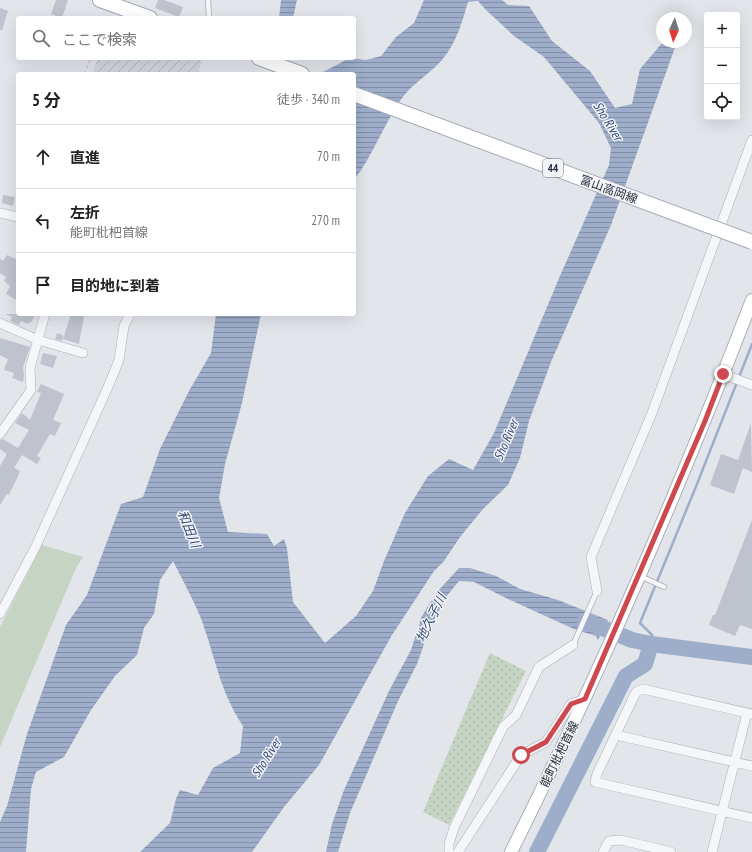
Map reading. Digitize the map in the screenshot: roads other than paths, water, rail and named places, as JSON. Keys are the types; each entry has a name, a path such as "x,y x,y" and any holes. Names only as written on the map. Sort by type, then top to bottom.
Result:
{"main road":[{"path":"100,0 144,16"},
{"path":"264,60 297,72"},
{"name":"富山高岡線","path":"356,95 752,242"},
{"name":"能町枇杷首線","path":"511,852 585,699 627,602 642,578 752,300"}],"street":[{"path":"597,591 591,557 652,413 752,140"},
{"path":"0,213 16,217"},
{"path":"0,434 31,390 30,368 44,316"},
{"path":"0,614 35,548 108,387 119,360 124,326 129,316"},
{"path":"0,323 38,340 84,353"},
{"path":"723,374 749,384"},
{"path":"449,852 449,844 454,828 503,727 516,715 539,667 573,645"},
{"path":"712,852 722,811 735,762 749,713 643,689 636,692 597,774 595,782 722,811 752,818"},
{"path":"458,852 521,755 546,742 571,704 585,699"},
{"path":"616,735 752,766"},
{"path":"603,852 609,841 621,840 671,852"}],"lane":[{"path":"208,0 209,16"},
{"path":"642,578 664,587"},
{"path":"573,645 597,591"}],"water":[{"path":"281,0 297,0 293,16 279,16"},
{"path":"424,0 502,0 508,5 529,6 552,41 590,71 615,108 632,104 640,69 658,48 675,48 611,225 551,362 529,421 520,458 508,485 483,509 460,537 444,561 434,571 392,635 319,765 284,807 252,852 140,852 170,823 176,799 180,790 198,795 213,768 240,753 243,726 228,699 200,616 173,561 160,580 154,614 144,628 137,655 115,676 91,710 64,757 36,772 31,789 26,852 0,852 0,822 7,806 27,734 66,625 87,595 121,504 143,497 160,449 189,391 211,353 216,316 261,316 242,403 225,464 219,498 228,532 267,534 274,546 284,539 287,548 293,602 325,643 356,616 373,591 384,561 405,513 428,476 449,459 473,470 494,433 560,276 609,165 611,148 599,123 544,57 514,36 478,1 468,2 458,32 451,47 442,60 404,95 388,120 367,161 356,177 356,72 323,72 346,60 356,60 356,59 366,60 381,56 396,37 414,23"},
{"path":"459,568 470,568 496,576 520,589 558,600 608,620 598,640 596,636 574,629 474,582 459,581 446,597 429,630 417,664 398,701 350,813 338,852 326,852 332,824 344,790 389,691 411,650 422,616 437,592"}],"waterway":[{"path":"651,644 652,635 640,623 752,344"},
{"name":"地久子川","path":"585,621 632,640 651,644 752,657"},
{"name":"地久子川","path":"537,852 626,676 645,664 651,644"}],"water label":[{"name":"Sho River","path":"608,121"},
{"name":"Sho River","path":"506,440"},
{"name":"和田川","path":"189,529"},
{"name":"Sho River","path":"266,758"}]}
